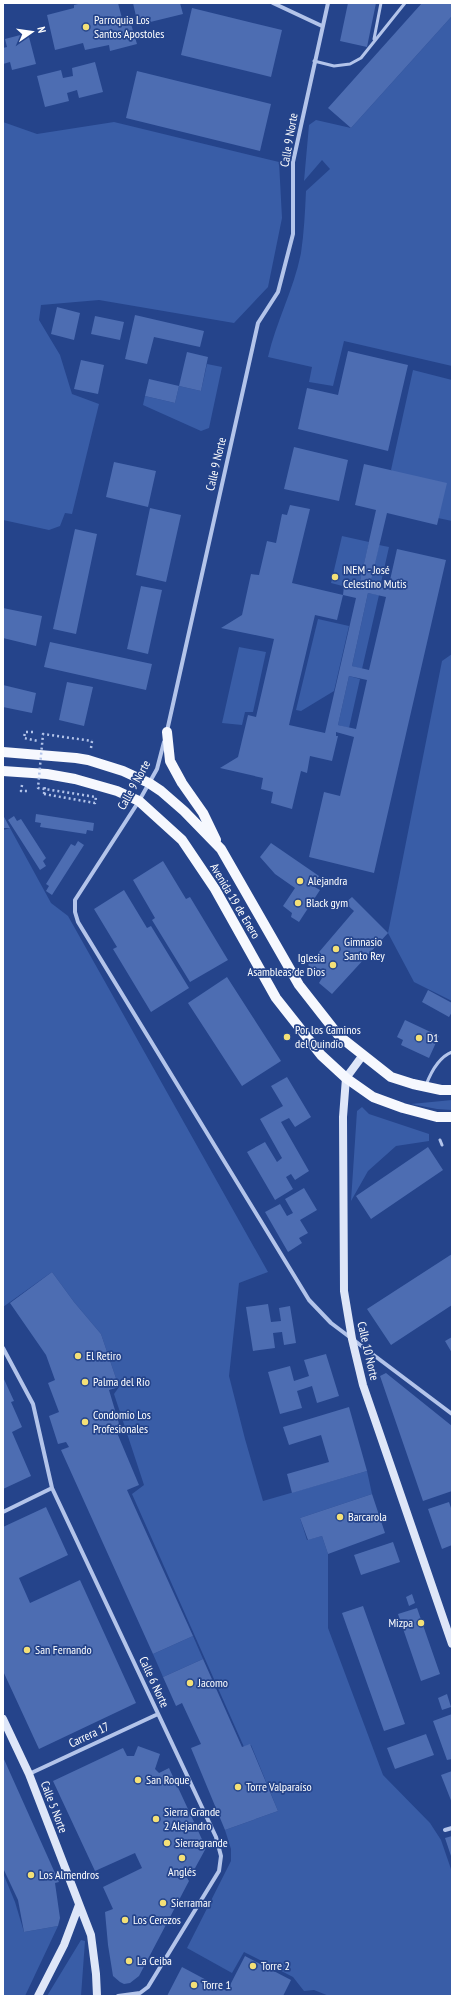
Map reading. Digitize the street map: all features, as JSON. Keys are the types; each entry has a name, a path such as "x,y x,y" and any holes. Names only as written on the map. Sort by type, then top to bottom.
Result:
{"main road":[{"path":"167,732 170,761 182,783 203,812 220,849"},
{"name":"Avenida 19 de Enero","path":"3,752 76,758 123,771 149,783 184,811 220,849 299,984 339,1036 391,1077 425,1087 452,1090"},
{"name":"Avenida 19 de Enero","path":"3,771 47,774 74,779 117,791 139,801 182,840 215,888 276,998 317,1051 346,1078 373,1097 437,1117 452,1117"}],"street":[{"path":"273,3 322,26"},
{"name":"Calle 9 Norte","path":"328,3 314,61 293,162 293,234 278,292 258,323 167,732 157,769 139,801 75,900 75,912 82,929 309,1300 331,1323 352,1339"},
{"path":"346,1078 363,1055"},
{"name":"Calle 10 Norte","path":"346,1078 343,1117 344,1291 352,1339 363,1385 452,1644"},
{"path":"352,1339 452,1414"},
{"name":"Calle 6 Norte","path":"3,1348 33,1404 52,1488 216,1837 221,1856 219,1871 148,1987 140,1993 118,1996"},
{"path":"3,1512 52,1488"},
{"name":"Carrera 17","path":"29,1774 158,1714"},
{"name":"Calle 5 Norte","path":"3,1719 29,1774 91,1935 96,1974 96,1996"},
{"path":"445,1830 452,1828"},
{"path":"38,1996 64,1945 79,1905"}],"lane":[{"path":"374,40 381,3"},
{"path":"314,61 334,66 350,64 361,58 405,3"},
{"path":"425,1087 429,1076 440,1060 452,1052"},
{"path":"440,1140 442,1145"}],"path":[{"path":"33,732 25,732 24,738 41,741"},
{"path":"44,794 95,803 96,797 38,788 42,734 92,741"}],"shaded area":[{"path":"452,16 452,366 344,341 333,386 309,382 312,367 268,357 271,344 294,280 301,253 306,191 330,169 322,160 304,181 309,125 316,120 351,128"},
{"path":"3,122 37,134 114,122 279,162 282,218 268,287 234,323 99,300 41,305 39,320 60,355 72,394 99,404 72,514 65,513 60,526 49,530 3,520"},
{"path":"207,364 222,367 209,428 201,431 143,405 145,396 175,403 179,386 201,391"},
{"path":"413,370 452,380 452,521 438,518 391,470"},
{"path":"342,536 369,542 358,590 331,583"},
{"path":"379,545 389,547 380,587 370,585"},
{"path":"368,593 379,595 362,669 352,666"},
{"path":"318,619 349,626 334,691 301,711 296,710"},
{"path":"239,647 266,652 253,712 245,712 242,725 222,723"},
{"path":"452,654 452,1001 414,982 388,933 442,661"},
{"path":"349,676 360,679 349,728 338,725"},
{"path":"10,828 51,903 68,916 268,1272 239,1283 229,1376 263,1501 367,1471 372,1494 300,1518 307,1540 322,1536 328,1554 328,1628 383,1775 430,1823 441,1840 452,1872 452,1996 329,1996 314,1990 304,1991 293,1977 244,1952 232,1973 187,1948 231,1861 231,1849 225,1830 278,1811 251,1745 244,1747 132,1494 144,1485 114,1394 119,1387 101,1334 74,1302 52,1272 3,1307 3,830"},
{"path":"452,1100 452,1110 411,1104"},
{"path":"362,1107 369,1114 429,1134 429,1141 396,1146 368,1171 351,1201 357,1111"},
{"path":"193,1636 203,1659 163,1677 153,1654"},
{"path":"3,1873 15,1902 24,1932 58,1926 25,1996 3,1996"},
{"path":"81,1940 85,1941 81,1996 47,1996"}],"building":[{"name":"Parroquia Los Santos Apostoles","path":"82,3 118,3 124,26 131,24 137,44 110,51 109,45 85,50 83,43 55,50 47,15 74,8 74,5"},
{"path":"133,3 180,3 183,14 138,25"},
{"path":"348,3 376,3 367,47 340,41"},
{"path":"422,3 452,3 452,16 351,128 328,108"},
{"path":"192,8 282,30 271,77 181,55"},
{"path":"28,33 36,64 12,70 10,62 3,64 3,48 7,47 5,39"},
{"path":"95,62 103,92 79,98 77,90 67,93 69,101 45,107 37,76 61,70 63,78 73,76 72,68"},
{"path":"137,71 271,104 260,151 126,118"},
{"path":"57,307 80,313 74,340 51,334"},
{"path":"135,315 204,331 200,347 154,337 147,364 125,359"},
{"path":"95,316 124,322 120,340 91,334"},
{"path":"348,351 408,365 388,451 298,429 307,388 338,395"},
{"path":"187,352 208,357 201,391 179,386"},
{"path":"81,360 104,365 98,394 74,389"},
{"path":"149,379 179,386 175,403 145,396"},
{"path":"294,447 348,460 339,501 284,489"},
{"path":"114,462 156,471 148,507 106,497"},
{"path":"364,464 447,483 437,525 387,513 370,585 388,589 397,549 446,560 374,873 309,857 324,792 340,796 354,737 336,732 336,736 338,736 332,761 310,756 307,773 301,771 292,809 271,803 273,792 261,789 263,778 220,768 238,757 248,715 256,717 274,639 221,628 242,615 251,574 259,575 267,541 276,543 282,514 287,515 290,505 310,509 292,583 343,595 344,586 358,590 376,510 355,505","holes":["368,593 386,597 369,670 352,666","343,595 356,598 325,733 289,725 315,615 337,620","349,676 367,680 356,729 338,725"]},
{"path":"150,508 181,515 166,582 136,575"},
{"path":"75,529 97,534 76,634 53,629"},
{"path":"141,586 162,590 148,654 127,649"},
{"path":"3,608 42,616 36,646 3,638"},
{"path":"50,642 152,664 146,690 44,667"},
{"path":"67,682 93,687 84,726 59,720"},
{"path":"3,685 36,693 32,713 3,707"},
{"path":"36,814 94,823 93,831 87,830 86,834 40,827 41,823 35,822"},
{"path":"3,815 10,828 3,828"},
{"path":"14,816 17,821 21,819 46,858 43,861 46,866 40,870 8,820"},
{"path":"78,841 84,845 52,895 46,891 49,886 46,884 71,844 75,846"},
{"name":"Alejandra","path":"271,843 319,876 313,886 320,890 299,922 291,917 292,913 283,906 295,888 275,874 260,857"},
{"path":"163,861 186,899 190,897 228,960 190,982 152,920 155,918 133,880"},
{"path":"124,890 147,928 151,926 189,988 151,1012 113,949 117,947 94,909"},
{"path":"352,897 388,933 332,994 319,983 322,978 308,965 354,911 345,903"},
{"path":"227,977 281,1061 242,1086 188,1003"},
{"path":"428,990 452,1003 452,1012 449,1017 422,1002"},
{"name":"D1","path":"405,1020 439,1036 429,1058 401,1045 403,1040 397,1037"},
{"path":"287,1077 311,1117 295,1127 289,1118 281,1122 309,1171 295,1180 291,1174 286,1177 293,1189 275,1200 247,1152 265,1142 277,1162 282,1158 260,1119 283,1106 271,1086"},
{"path":"428,1147 443,1170 371,1219 356,1196"},
{"path":"304,1188 317,1210 300,1220 308,1233 299,1238 302,1243 288,1252 265,1212 280,1204 287,1216 293,1213 285,1199"},
{"path":"452,1254 452,1305 391,1345 367,1309"},
{"path":"52,1272 74,1302 101,1334 119,1387 109,1390 120,1427 115,1428 139,1485 127,1490 193,1636 153,1654 61,1450 69,1447 66,1442 58,1444 49,1416 59,1412 48,1383 55,1380 46,1355 10,1303"},
{"path":"268,1304 271,1322 281,1321 279,1308 290,1306 296,1343 284,1345 282,1332 273,1333 275,1348 253,1351 246,1307"},
{"path":"452,1337 452,1353 445,1341"},
{"path":"326,1354 339,1396 317,1403 312,1386 297,1391 302,1408 280,1414 268,1372 290,1366 294,1381 309,1376 304,1360"},
{"path":"386,1373 452,1426 452,1491 423,1501 380,1376"},
{"path":"3,1377 14,1401 11,1402 22,1427 12,1432 31,1476 3,1489"},
{"path":"349,1407 367,1471 292,1493 287,1474 329,1462 321,1435 289,1445 283,1427"},
{"name":"Barcarola","path":"372,1494 385,1533 328,1554 322,1536 308,1540 300,1518"},
{"path":"449,1502 452,1511 452,1545 442,1549 428,1509"},
{"path":"46,1507 68,1555 19,1578 30,1603 80,1580 136,1703 39,1749 3,1671 3,1527"},
{"path":"393,1542 400,1562 361,1575 354,1555"},
{"path":"412,1594 415,1603 409,1606 406,1597"},
{"path":"363,1606 405,1724 384,1731 342,1613"},
{"path":"417,1608 440,1674 421,1681 398,1614"},
{"path":"203,1659 242,1747 250,1744 278,1811 225,1830 191,1748 201,1744 182,1703 176,1706 163,1677"},
{"path":"447,1694 451,1707 442,1710 438,1698"},
{"path":"452,1714 452,1759 447,1760 433,1721"},
{"path":"426,1734 434,1755 395,1769 387,1748"},
{"path":"138,1746 160,1754 155,1769 159,1773 169,1768 206,1848 194,1870 185,1874 189,1881 139,1976 130,1983 124,1984 113,1976 105,1912 113,1909 103,1887 142,1868 135,1853 95,1871 53,1781 123,1748 127,1756 134,1756"},
{"path":"3,1757 59,1882 55,1883 60,1918 58,1926 24,1932 18,1900 3,1868"},
{"path":"452,1771 452,1803 441,1775"},
{"path":"452,1836 452,1859 445,1838"},
{"name":"Torre 2","path":"245,1956 291,1980 283,1996 167,1996 182,1967 227,1991"}],"place":[{"name":"Parroquia Los Santos Apostoles","path":"86,27"},
{"name":"INEM - José Celestino Mutis","path":"335,577"},
{"name":"Alejandra","path":"300,881"},
{"name":"Black gym","path":"298,903"},
{"name":"Gimnasio Santo Rey","path":"336,949"},
{"name":"Iglesia Asambleas de Dios","path":"333,965"},
{"name":"Por los Caminos del Quindío","path":"287,1037"},
{"name":"D1","path":"419,1038"},
{"name":"El Retiro","path":"78,1356"},
{"name":"Palma del Río","path":"85,1382"},
{"name":"Condomio Los Profesionales","path":"85,1422"},
{"name":"Barcarola","path":"340,1517"},
{"name":"Mizpa","path":"421,1623"},
{"name":"San Fernando","path":"27,1650"},
{"name":"Jacomo","path":"190,1683"},
{"name":"San Roque","path":"138,1780"},
{"name":"Torre Valparaíso","path":"238,1787"},
{"name":"Sierra Grande 2 Alejandro","path":"156,1819"},
{"name":"Sierragrande","path":"167,1843"},
{"name":"Anglés","path":"182,1858"},
{"name":"Los Almendros","path":"31,1875"},
{"name":"Sierramar","path":"163,1903"},
{"name":"Los Cerezos","path":"125,1920"},
{"name":"La Ceiba","path":"129,1961"},
{"name":"Torre 2","path":"253,1966"},
{"name":"Torre 1","path":"194,1985"}]}
